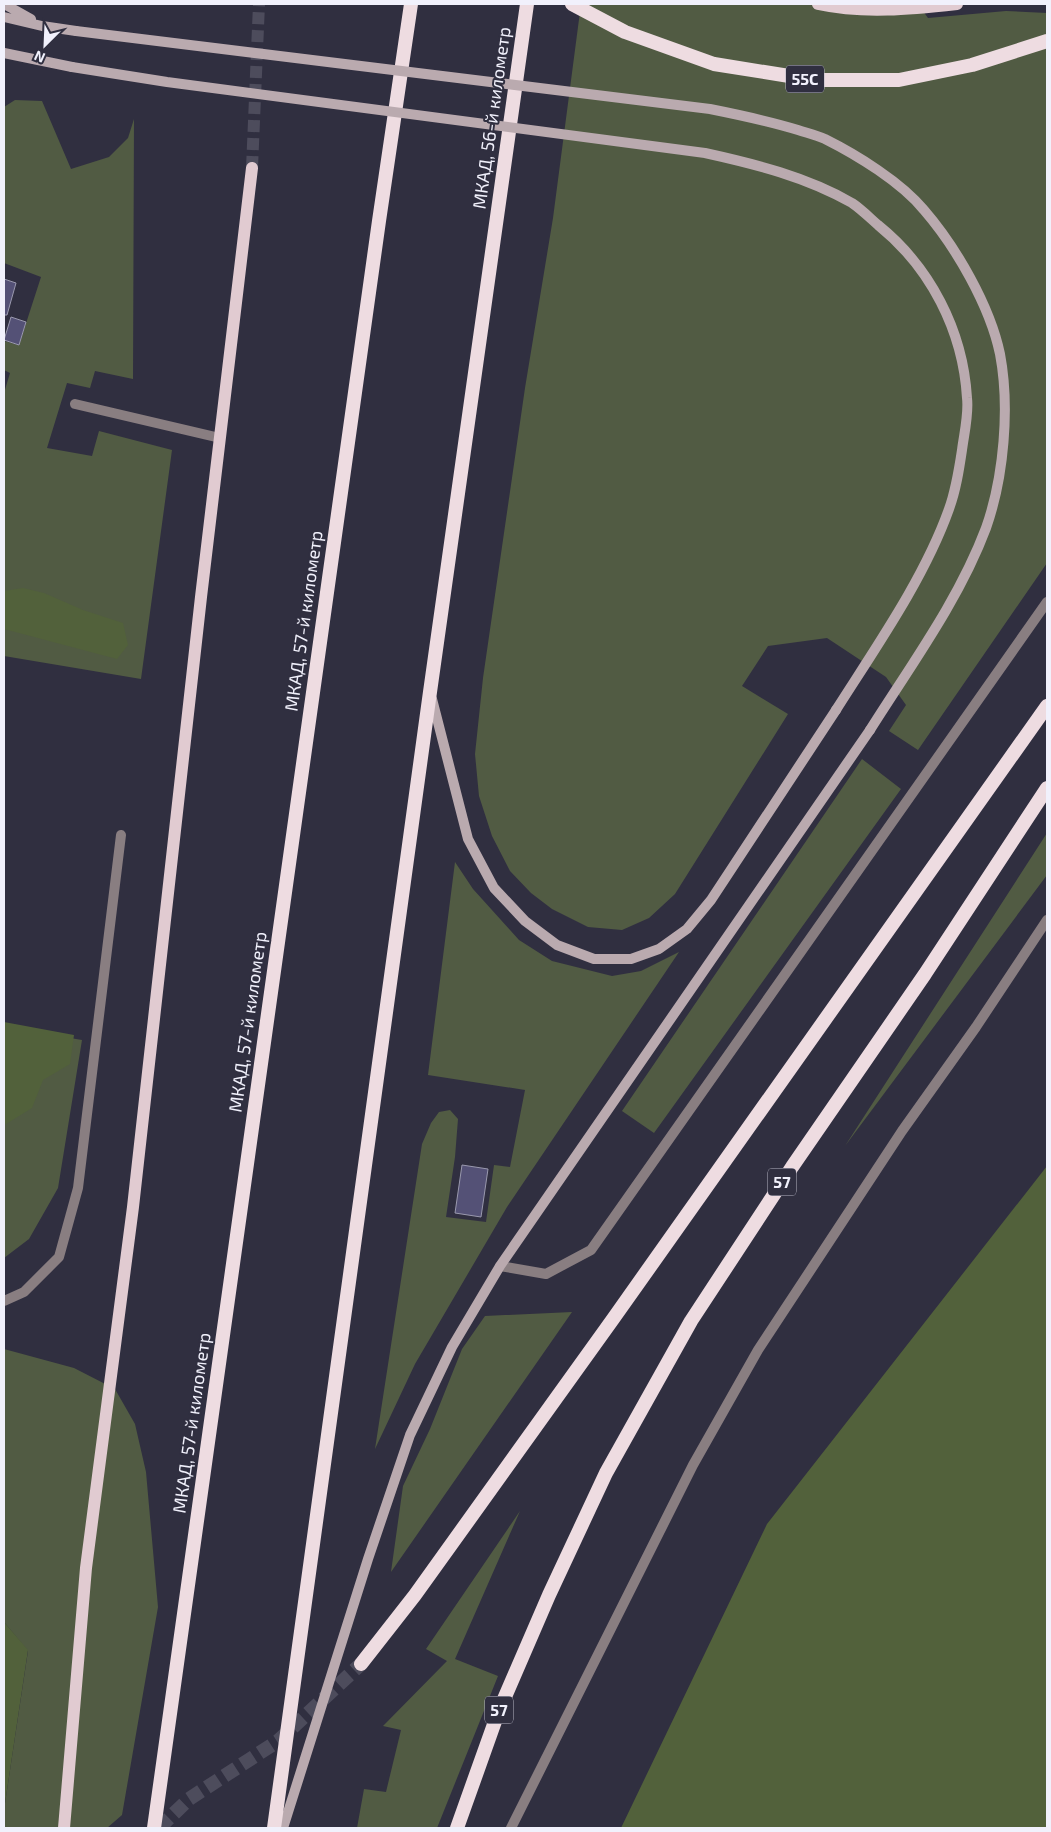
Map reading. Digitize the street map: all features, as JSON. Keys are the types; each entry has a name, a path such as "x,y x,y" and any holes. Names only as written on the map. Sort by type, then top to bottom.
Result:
{"highway":[{"name":"МКАД, 57-й километр","path":"154,1828 411,4"},
{"name":"МКАД, 56-й километр","path":"430,692 527,4"},
{"name":"55C","path":"572,4 626,32 714,64 814,80 899,80 972,65 1047,41"},
{"path":"274,1828 430,692"},
{"path":"361,1664 415,1595 578,1368 1047,706"},
{"name":"57","path":"457,1828 498,1713 549,1595 606,1473 691,1321 792,1166 925,974 1047,788"}],"main road":[{"path":"4,4 42,26"},
{"path":"818,4 834,7 902,10 957,4"},
{"path":"4,17 42,26 76,31 710,109 768,120 823,138 883,173 924,209 957,255 986,309 1000,354 1004,396 1003,445 998,482 986,527 971,562 949,605 870,730 500,1266 452,1347 410,1435 365,1568 283,1828"},
{"path":"4,53 72,67 167,82 705,153 758,165 807,182 852,204 896,239 924,272 950,318 968,398 958,477 949,509 916,582 836,710 711,900 687,929 659,949 631,959 594,959 557,945 525,921 494,888 468,839 430,692"},
{"path":"64,1828 86,1568 133,1207 252,168"}],"street":[{"path":"75,404 220,438"},
{"path":"500,1266 546,1274 591,1250 1047,602"},
{"path":"4,1301 24,1292 59,1257 78,1188 121,835"},
{"path":"511,1828 693,1465 758,1350 902,1131 976,1027 1047,920"}],"green space":[{"path":"581,4 918,4 928,18 1006,11 1047,13 1047,563 918,750 889,731 906,705 886,677 827,638 768,646 742,686 788,714 675,894 649,918 622,930 588,927 552,909 531,893 510,871 492,836 479,796 475,754 483,678 525,388 553,218"},
{"path":"15,100 42,101 71,169 109,157 128,138 134,119 133,379 95,371 90,388 67,383 47,448 92,456 99,431 172,450 141,679 4,656 4,393 10,373 4,370 4,341 19,345 41,277 4,263 4,107"},
{"path":"23,588 44,593 83,610 123,623 128,645 117,659 4,629 4,591"},
{"path":"862,759 901,789 654,1133 622,1111"},
{"path":"1047,833 1047,875 845,1146"},
{"path":"455,862 473,889 519,940 552,961 612,976 641,971 679,952 507,1207 415,1364 375,1449 422,1144 431,1123 439,1112 450,1110 458,1119 455,1157 446,1217 486,1222 494,1165 510,1167 525,1090 428,1075"},
{"path":"4,1022 74,1035 70,1064 43,1080 32,1108 6,1124 4,1124"},
{"path":"4,1027 82,1040 58,1188 29,1239 4,1258"},
{"path":"1047,1166 1047,1828 621,1828 767,1524"},
{"path":"572,1312 391,1572 403,1486 430,1429 462,1349 485,1316"},
{"path":"4,1349 74,1368 115,1389 135,1424 146,1472 158,1607 122,1815 107,1828 4,1828 4,1810 28,1651 4,1622"},
{"path":"520,1511 455,1659 498,1676 437,1828 357,1828 364,1789 386,1792 401,1730 383,1726 447,1661 426,1649"},
{"path":"4,1622 28,1650 4,1810"}],"building":[{"path":"4,279 16,283 7,315 4,315"},
{"path":"11,317 26,322 19,345 4,340"},
{"path":"462,1165 488,1169 481,1217 455,1213"}],"tunnel":[{"path":"252,168 259,4"},
{"path":"159,1828 189,1799 278,1741 361,1664"}]}
